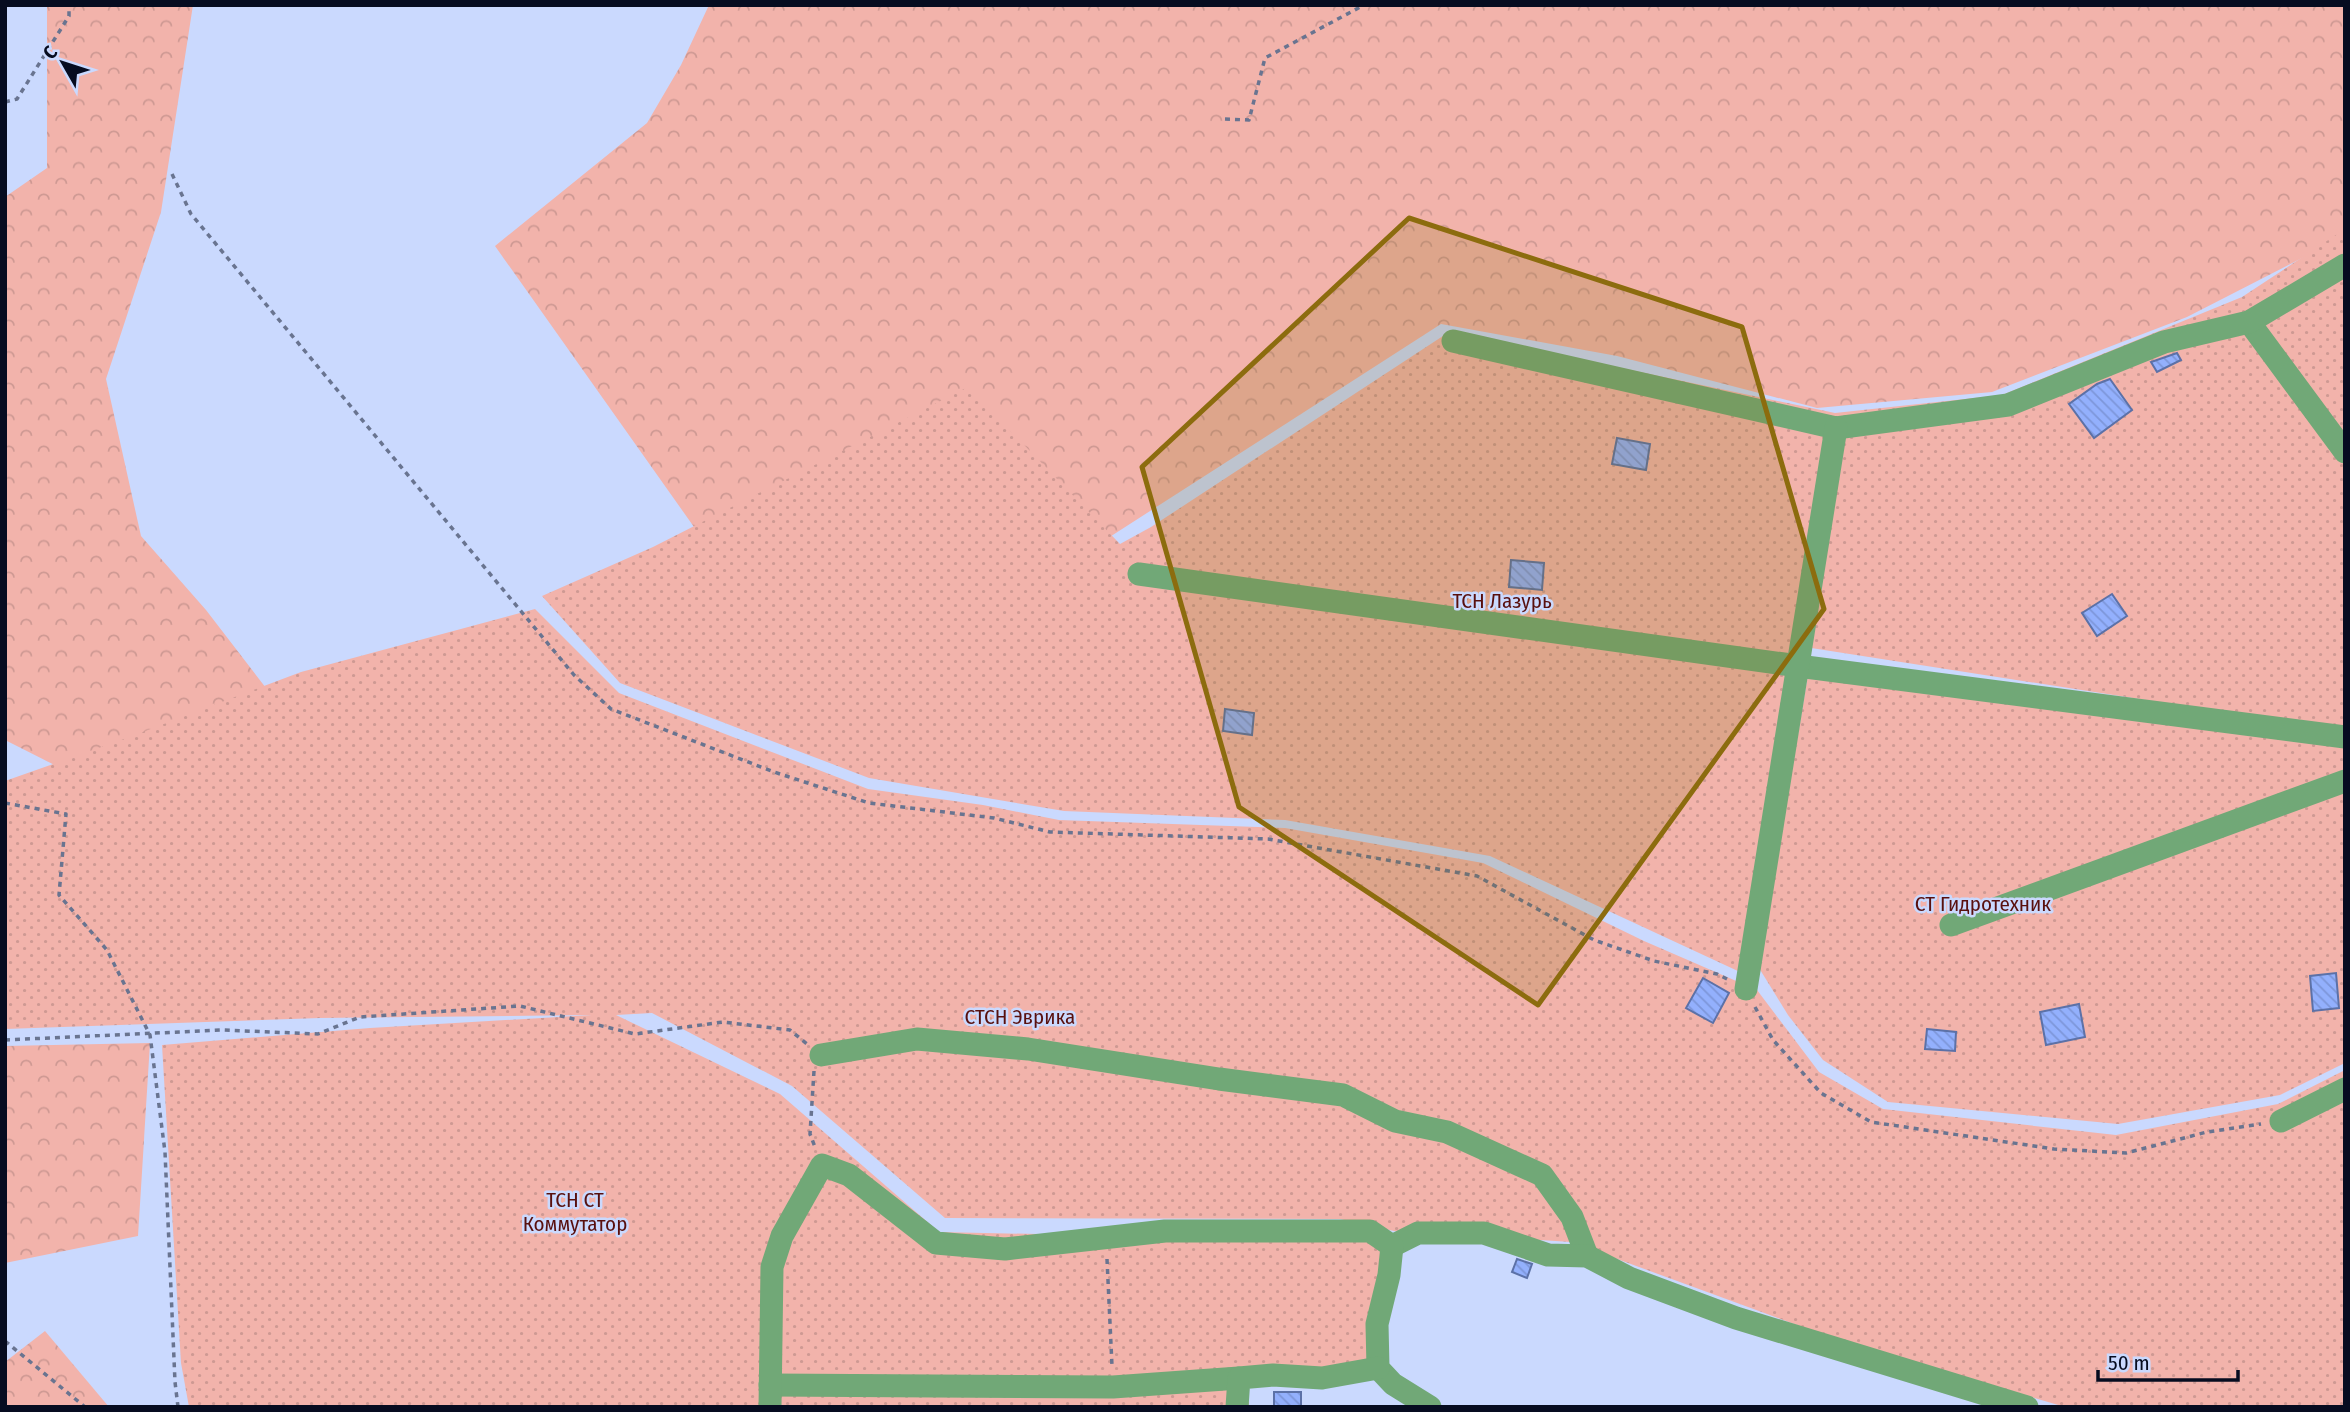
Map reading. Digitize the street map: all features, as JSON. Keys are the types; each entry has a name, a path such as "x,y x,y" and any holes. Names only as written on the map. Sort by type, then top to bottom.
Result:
{"street":[{"path":"1453,341 1836,428 2008,405 2164,342 2249,323 2345,265"},
{"path":"2249,323 2345,452"},
{"path":"1746,989 1836,428"},
{"path":"1139,574 1798,666 2345,737"},
{"path":"1951,925 2345,781"},
{"path":"821,1055 918,1038 1028,1049 1219,1079 1342,1094 1395,1121 1447,1132 1542,1175 1572,1217 1587,1256"},
{"path":"2281,1121 2345,1089"},
{"path":"1378,1368 1322,1378 1273,1376 1113,1387 770,1396 772,1267 782,1237 822,1165 849,1175 936,1243 1005,1249 1165,1231 1370,1231 1392,1245"},
{"path":"1392,1245 1418,1233 1484,1233 1548,1255 1587,1256 1629,1278 1736,1318 2027,1407"},
{"path":"1392,1245 1389,1275 1377,1324 1378,1368 1393,1384 1430,1407"},
{"path":"1237,1407 1239,1378"}],"path":[{"path":"5,102 17,99 69,16 69,5"},
{"path":"1225,119 1249,120 1265,58 1364,5"},
{"path":"172,174 191,214 574,675 611,709 774,772 869,803 994,818 1050,832 1268,839 1476,876 1594,940 1654,961 1717,974 1746,989 1773,1040 1821,1093 1871,1122 2054,1149 2126,1153 2207,1132 2281,1121"},
{"path":"5,803 66,814 59,895 107,950 150,1035 165,1152 178,1407"},
{"path":"5,1040 222,1030 318,1034 360,1017 520,1006 635,1034 723,1022 790,1030 821,1055 813,1074 810,1134 822,1165"},
{"path":"1106,1237 1113,1387"},
{"path":"5,1341 85,1407"}],"highlighted area":[{"path":"1409,218 1742,327 1824,609 1538,1005 1239,807 1142,467"}],"green space":[{"path":"47,5 193,5 161,212 106,379 141,536 206,610 276,701 110,793 5,740 5,197 47,168"},
{"path":"709,5 2345,5 2345,236 2187,317 1992,392 1817,408 1617,356 1441,324 1105,540 745,599 495,246 647,123 681,65"},
{"name":"ТСН Лазурь","path":"2345,229 2345,731 1792,645 1740,972 1490,856 1285,820 1064,811 869,778 620,683 542,596 653,547 968,387 1120,544 1151,527 1446,334 1835,413 2002,395 2242,297"},
{"name":"СТСН Эврика","path":"535,609 619,693 868,789 983,805 1059,820 1285,828 1483,863 1644,941 1757,990 1819,1072 1883,1109 2116,1135 2278,1104 2345,1070 2345,1407 2065,1407 1824,1335 1571,1242 1394,1231 1340,1219 945,1218 792,1086 652,1013 616,1015 780,1094 939,1232 1369,1241 1382,1251 1368,1380 1248,1387 1249,1407 189,1407 181,1363 162,1045 370,1028 592,1015 320,1018 5,1029 5,781 301,672"},
{"name":"СТ Гидротехник","path":"1811,657 2345,746 2345,1063 2280,1095 2118,1124 1888,1102 1823,1060 1788,1015 1759,968"},
{"path":"150,1043 138,1236 5,1263 5,1046"},
{"path":"45,1331 109,1407 5,1407 5,1362"}],"building":[{"path":"2177,353 2181,360 2157,372 2151,362"},
{"path":"2110,379 2132,410 2094,438 2069,404 2097,384"},
{"path":"1617,438 1650,444 1646,470 1612,464"},
{"path":"1511,560 1544,563 1542,590 1509,587"},
{"path":"2112,594 2127,616 2097,636 2082,613"},
{"path":"1225,709 1254,713 1252,735 1223,731"},
{"path":"2336,973 2339,1008 2313,1011 2310,976"},
{"path":"1703,978 1729,993 1713,1023 1686,1008"},
{"path":"2079,1004 2085,1037 2046,1045 2040,1012"},
{"path":"1927,1029 1956,1032 1955,1051 1925,1049"},
{"path":"1517,1259 1532,1264 1527,1278 1512,1272"},
{"path":"1274,1392 1301,1392 1301,1407 1274,1407"}],"park label":[{"name":"ТСН СТ Коммутатор","path":"575,1212"}]}
